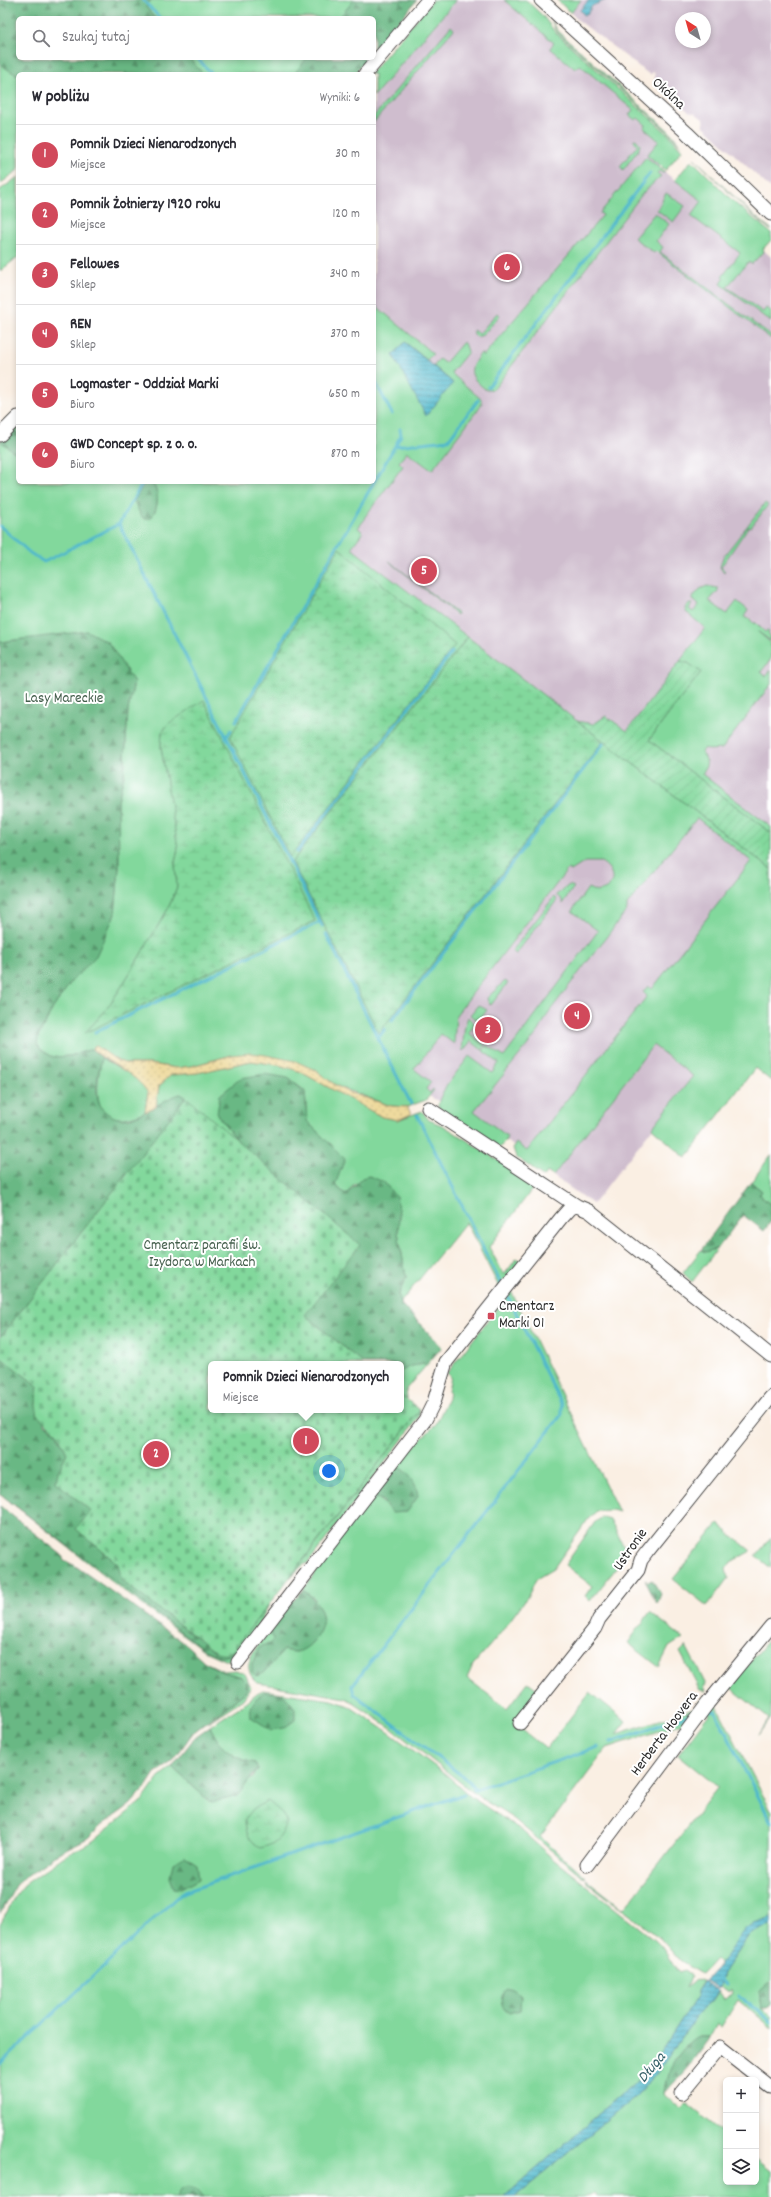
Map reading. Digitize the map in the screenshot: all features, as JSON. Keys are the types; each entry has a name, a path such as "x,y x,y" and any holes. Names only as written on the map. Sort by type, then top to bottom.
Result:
{"street":[{"path":"367,72 428,0"},
{"name":"Okólna","path":"541,0 687,134 771,214"},
{"path":"0,435 16,418"},
{"path":"428,1108 577,1206 589,1211 771,1356"},
{"path":"238,1662 426,1420 434,1402 446,1362 561,1218 570,1208 577,1206"},
{"name":"Ustronie","path":"520,1723 596,1628 599,1618 638,1570 641,1560 647,1552 771,1396"},
{"name":"Herberta Hoovera","path":"587,1865 708,1703 771,1626"},
{"path":"682,2093 720,2047 771,2086"}],"shaded area":[{"path":"438,0 526,0 543,16 547,29 675,147 659,168 752,239 771,257 771,833 649,740 621,755 351,548 362,532 358,528 358,514 403,449 376,374 376,73"},
{"path":"581,0 771,0 771,189 704,126 703,119 695,113 689,112 655,80 654,71 650,75 571,13"},
{"path":"698,813 757,858 528,1155 465,1116 404,1082 594,834"},
{"path":"653,1045 693,1076 593,1204 553,1176"}],"green space":[{"path":"0,0 151,0 146,7 153,16 16,16 16,60 191,60 201,72 16,72 16,75 0,64"},
{"path":"151,0 356,0 344,16 153,16 146,7"},
{"path":"354,0 417,0 376,49 376,16 341,16"},
{"path":"433,0 456,0 376,94 376,72 372,72"},
{"path":"504,0 526,0 543,16 555,32 669,135 682,150 666,170 647,155 659,141 644,128 646,125 638,118 635,120 629,115 633,110 580,65 575,69 550,48 554,43"},
{"path":"557,0 581,0 571,13"},
{"path":"552,21 557,30 670,132 682,147 667,131 556,31"},
{"path":"451,26 454,29 376,120 376,114"},
{"path":"191,60 307,60 297,72 201,72"},
{"path":"305,60 366,60 356,72 296,72"},
{"path":"0,64 16,75 16,172 0,184"},
{"path":"636,139 640,144 639,149 623,170 620,166 638,145 633,140"},
{"path":"646,157 665,172 663,173 659,171 657,173 661,176 643,193 494,389 486,390 473,377 472,369 476,359 481,353 483,356 603,215 600,213"},
{"path":"694,158 752,214 771,230 751,214"},
{"path":"690,162 694,162 736,204 771,233 771,240 763,249 764,251 752,264 748,262 727,287 763,312 766,308 771,311 771,322 721,284 724,279 722,277 740,253 691,216 702,201 675,180"},
{"path":"16,178 16,259 0,271 0,190"},
{"path":"666,193 685,206 673,222 657,210"},
{"path":"655,213 669,224 656,241 663,247 660,252 771,336 771,339 656,251 654,253 634,238"},
{"path":"376,306 433,354 427,360 405,342 453,383 434,366 439,359 445,363 463,342 468,352 451,373 481,399 482,404 433,469 430,469 407,452 399,462 403,466 358,528 363,532 351,548 468,637 292,862 379,1033 603,741 771,869 771,1081 755,1068 686,1158 652,1128 693,1076 653,1045 553,1176 547,1172 544,1177 516,1157 513,1148 516,1143 527,1151 647,996 643,992 648,986 652,989 751,861 697,818 627,905 627,910 549,1012 539,1031 474,1111 507,1136 505,1142 499,1148 438,1107 439,1101 450,1080 469,1056 492,1073 499,1063 483,1051 487,1045 504,1057 598,931 572,911 588,888 597,892 605,890 609,886 612,875 608,868 601,862 585,862 571,871 568,869 456,1015 454,1044 441,1034 414,1069 431,1082 426,1089 430,1093 433,1089 434,1090 426,1100 407,1107 391,1106 337,1086 313,1069 232,1055 192,1066 176,1068 151,1064 128,1064 118,1061 95,1046 92,1049 70,1056 53,1057 41,1050 37,1044 38,1037 53,1008 115,914 119,867 118,801 124,775 128,710 134,682 24,639 0,642 0,440 16,453 16,484 144,484 135,501 141,516 145,519 151,518 155,510 157,495 155,487 151,484 376,484","holes":["162,732 315,921 86,1032 106,1010 122,986 168,909 177,887 175,863 178,848 161,747"]},
{"path":"497,313 500,315 483,335 477,337 474,335 473,330 479,334"},
{"path":"16,427 16,453 0,441"},
{"path":"144,484 151,484 155,487 157,495 156,507 151,518 145,519 141,516 134,501"},
{"path":"765,503 768,505 751,527 749,526 721,567 725,571 724,573 720,567 723,557"},
{"path":"339,548 455,645 290,857 230,737"},
{"path":"389,561 458,614 457,615"},
{"path":"707,586 718,588 718,591 709,601 727,614 737,601 748,610 744,617 749,618 754,624 755,622 765,632 769,632 768,634 771,637 771,641 757,631 771,643 771,659 761,672 766,676 771,669 771,684 722,749 709,750 704,748 701,752 705,757 706,762 702,774 771,827 771,833 649,740 701,672 688,663 680,661 705,628 686,612 685,608 688,604 692,604 689,609 693,612 699,605 693,600 693,597 700,589"},
{"name":"Lasy Mareckie","path":"87,631 108,642 134,682 128,710 124,775 118,801 119,867 115,914 96,956 71,982 53,1008 38,1037 37,1044 41,1050 53,1057 70,1056 92,1049 102,1058 97,1082 98,1098 100,1105 112,1116 128,1119 145,1112 174,1096 180,1094 186,1097 0,1338 0,642"},
{"path":"468,637 603,741 379,1033 292,862"},
{"path":"680,661 688,663 701,672 649,740 771,833 771,869 577,721 593,724 606,716 627,731"},
{"path":"204,700 315,921 85,1033 106,1010 122,986 168,909 177,887 175,863 178,848 161,747 162,732 168,724"},
{"path":"569,885 574,887 562,904 562,900 556,895"},
{"path":"554,897 557,900 516,954 512,951"},
{"path":"505,981 508,983 491,1005 487,998"},
{"path":"478,1005 487,1010 479,1021 470,1015"},
{"path":"468,1017 475,1024 469,1033 485,1045 482,1050 471,1041 463,1051 462,1050 465,1025"},
{"path":"102,1058 142,1082 148,1092 145,1112 128,1117 116,1118 107,1114 101,1107 98,1097 98,1085"},
{"path":"251,1061 279,1065 299,1071 382,1117 398,1120 422,1111 429,1120 444,1126 536,1184 489,1247 504,1275 517,1258 521,1261 499,1287 466,1222 400,1303 399,1294 406,1277 398,1232 399,1213 355,1183 346,1195 335,1185 332,1145 319,1135 307,1121 305,1091 288,1078 217,1114 237,1141 181,1094 156,1106 159,1086 171,1075 197,1073"},
{"path":"265,1074 288,1078 305,1092 307,1121 345,1159 335,1185 346,1195 362,1178 369,1176 384,1182 396,1197 399,1213 398,1232 406,1277 399,1294 400,1303 442,1347 425,1364 411,1366 404,1370 404,1361 360,1361 305,1315 237,1141 217,1114 220,1095 241,1078"},
{"name":"Cmentarz parafii św. Izydora w Markach","path":"186,1097 360,1245 305,1315 360,1361 208,1361 208,1413 404,1413 404,1397 420,1410 234,1649 224,1654 217,1653 122,1581 118,1564 76,1529 91,1511 56,1482 58,1472 67,1453 57,1433 38,1416 36,1405 38,1386 0,1357 0,1338"},
{"path":"771,1155 771,1205 759,1195 762,1191 751,1182"},
{"path":"751,1182 762,1191 759,1195 771,1205 771,1221 764,1231 743,1215 718,1248 706,1252 701,1250"},
{"path":"718,1248 692,1282 683,1273 701,1250 705,1252"},
{"path":"511,1291 619,1512 612,1510 598,1511 589,1518 553,1569 536,1579 528,1596 499,1635 473,1665 467,1678 507,1709 528,1682 540,1691 513,1726 521,1729 546,1749 590,1692 626,1721 616,1734 694,1709 701,1700 703,1701 686,1722 607,1748 540,1837 585,1877 584,1878 514,1819 479,1797 391,1728 346,1698 258,1683 252,1676 249,1669 249,1662 252,1655 261,1641 271,1630 273,1640 252,1663 256,1676 264,1673 284,1650 297,1652 315,1599 303,1590 350,1525 375,1494 391,1511 400,1513 407,1512 418,1496 391,1473 400,1461 436,1424 450,1394 448,1391 451,1377 447,1373"},
{"path":"442,1347 406,1389 407,1399 404,1397 404,1370 411,1366 425,1364"},
{"path":"0,1357 38,1386 36,1405 45,1424 57,1433 67,1453 58,1472 56,1482 91,1511 76,1529 231,1653 234,1649 233,1655 221,1657 205,1650 0,1494"},
{"path":"420,1410 418,1419 308,1563 303,1565 290,1578"},
{"path":"399,1467 412,1479 416,1486 418,1496 407,1512 392,1513 382,1500 376,1498 375,1494 392,1473"},
{"path":"9,1501 163,1617 233,1655 234,1649 271,1601 255,1631 243,1648 230,1660 224,1660 206,1652 124,1591"},
{"path":"0,1506 62,1555 64,1561 74,1565 183,1642 205,1662 220,1671 242,1677 247,1682 247,1689 243,1694 195,1730 172,1762 155,1773 146,1787 130,1805 102,1825 90,1837 60,1852 18,1882 0,1914"},
{"path":"603,1517 610,1519 624,1547 630,1551 590,1601 585,1596 592,1586 565,1565 595,1522"},
{"path":"718,1524 751,1551 731,1562 726,1569 728,1578 707,1606 673,1579"},
{"path":"771,1537 771,1568 756,1556"},
{"path":"645,1580 648,1582 652,1580 661,1594 657,1604"},
{"path":"303,1590 315,1600 321,1610 323,1620 322,1626 316,1638 302,1650 296,1652 284,1650 264,1673 256,1676 252,1672 252,1663 256,1657 258,1649 269,1644 273,1640 271,1630 287,1607"},
{"path":"650,1612 683,1638 669,1647 659,1667 628,1643"},
{"path":"771,1637 771,1718 759,1735 769,1719 730,1687"},
{"path":"686,1646 706,1685 704,1686 706,1691 700,1690 680,1652"},
{"path":"205,1662 224,1671 236,1670 245,1674 251,1687 243,1699 208,1722 243,1694 247,1689 247,1682 242,1677 220,1671"},
{"path":"263,1690 332,1700 349,1706 387,1731 448,1776 471,1797 521,1830 553,1859 656,1941 663,1948 679,1973 684,1971 691,1976 687,1987 696,1979 703,1981 697,1991 697,1996 649,2070 504,2197 203,2197 181,2189 176,2197 0,2197 0,1925 16,1895 24,1885 63,1857 93,1841 143,1800 161,1775 172,1767 211,1803 253,1778 258,1769 255,1763 232,1755 227,1751 222,1746 210,1726"},
{"path":"264,1692 283,1694 295,1708 295,1720 284,1728 271,1730 251,1717 253,1703 257,1697"},
{"path":"713,1704 716,1704 771,1811 771,1917 755,1923 747,1929 726,1958 716,1968 720,1963 715,1959 701,1974 681,1962 660,1938 587,1882 586,1879 624,1909 718,1787 678,1755 709,1714 707,1712"},
{"path":"210,1726 222,1746 227,1751 232,1755 246,1761 255,1763 258,1769 238,1795 211,1803 172,1767 195,1737"},
{"path":"268,1801 282,1813 287,1823 280,1837 274,1843 260,1848 248,1835 245,1819 254,1808"},
{"path":"185,1856 197,1864 199,1879 181,1889 174,1888 170,1877 173,1863"},
{"path":"771,1925 771,1983 769,1983 761,1999 762,2009 771,2016 771,2028 738,2000 721,2027 717,2024 710,2037 696,2037 664,2094 681,2108 686,2103 723,2133 723,2185 759,2185 759,2161 771,2171 771,2197 597,2197 595,2194 583,2197 515,2197 636,2096 657,2073 695,2018 706,2005 712,2001 719,1991 724,1999 733,1995 731,1990 729,1993 720,1987 725,1970 749,1935 758,1929"},
{"path":"771,1983 771,2005 762,2009 760,1991"},
{"path":"508,1989 513,1989 521,1996 520,2010 509,2013 503,2008 502,1997"},
{"path":"696,2037 710,2037 688,2067 664,2094 670,2069 678,2055 689,2042"},
{"path":"189,2187 197,2190 203,2197 176,2197 181,2189"}],"sand":[{"path":"95,1045 118,1061 128,1064 151,1064 176,1068 192,1066 232,1055 251,1053 295,1061 313,1069 337,1086 351,1093 391,1106 407,1107 411,1114 398,1120 382,1117 299,1071 279,1065 251,1061 197,1073 171,1075 159,1086 156,1106 145,1112 148,1093 143,1086 129,1074 99,1055 92,1049"}],"water":[{"path":"589,0 606,0 592,6 588,13 584,15 580,10"},
{"path":"405,342 453,383 426,416 393,355"},
{"path":"771,1917 771,1925 758,1929 749,1935 725,1970 719,1989 705,1980 722,1962 744,1930 753,1923"},
{"name":"Długa","path":"704,1981 707,1983 706,1987 708,1984 714,1988 712,1991 715,1988 718,1991 712,2001 706,2005 695,2018 657,2073 636,2096 515,2197 504,2197 649,2070 697,1996 697,1991"}],"waterway":[{"path":"143,0 158,16"},
{"path":"199,60 210,72"},
{"path":"488,387 650,173"},
{"path":"376,383 392,414"},
{"path":"376,479 395,446 448,440 478,400"},
{"path":"395,446 401,435 400,429"},
{"path":"142,484 119,524 322,926"},
{"path":"236,721 373,484"},
{"path":"0,526 30,553 44,562 119,524"},
{"path":"297,852 452,652"},
{"path":"226,738 231,730"},
{"path":"392,1020 603,744"},
{"path":"95,1032 320,922"},
{"path":"326,934 411,1104"},
{"path":"378,1038 385,1029"},
{"path":"417,1115 501,1284"},
{"path":"476,1789 469,1781 354,1694 352,1686 562,1414 562,1405 508,1297"},
{"path":"707,1710 715,1711 771,1822"},
{"path":"611,1742 694,1713"},
{"path":"474,1790 598,1747"},
{"path":"0,2064 176,1898 185,1892 464,1794"},
{"path":"718,1978 726,1985"},
{"path":"739,1996 771,2022"}],"place":[{"name":"GWD Concept sp. z o. o.","path":"507,267"},
{"name":"Logmaster - Oddział Marki","path":"424,571"},
{"name":"REN","path":"577,1016"},
{"name":"Fellowes","path":"488,1030"},
{"name":"Cmentarz Marki 01","path":"491,1316"},
{"name":"Pomnik Dzieci Nienarodzonych","path":"306,1441"},
{"name":"Pomnik Żołnierzy 1920 roku","path":"156,1454"}]}
